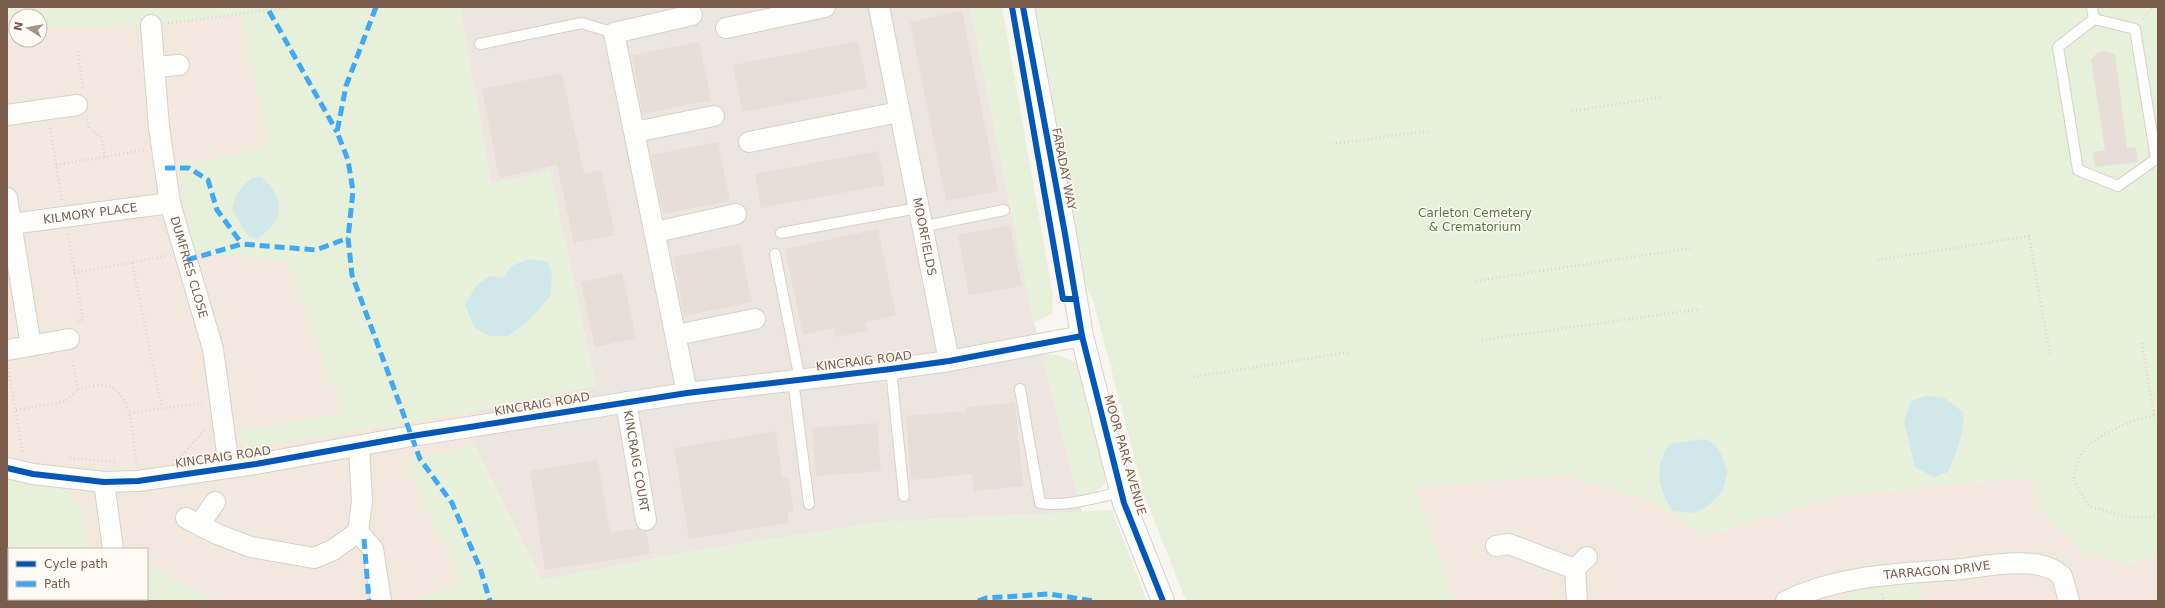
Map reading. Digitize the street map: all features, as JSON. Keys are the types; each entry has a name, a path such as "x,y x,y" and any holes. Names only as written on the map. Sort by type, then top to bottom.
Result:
{"street":[{"path":"726,28 825,7"},
{"name":"MOORFIELDS","path":"879,7 921,227 949,361"},
{"name":"FARADAY WAY","path":"1023,7 1065,234 1082,336"},
{"path":"687,392 656,232 614,33 691,11"},
{"name":"DUMFRIES CLOSE","path":"151,25 162,147 170,203 213,349 229,467"},
{"path":"154,67 179,65"},
{"path":"7,115 81,104"},
{"path":"748,142 899,112"},
{"path":"635,132 714,116"},
{"path":"7,198 31,346"},
{"name":"KILMORY PLACE","path":"11,224 170,203"},
{"path":"656,232 736,214"},
{"path":"676,335 755,320"},
{"name":"KINCRAIG ROAD","path":"12,460 27,460 104,482 137,472 256,464 687,392 891,370 949,361 1082,336"},
{"name":"MOOR PARK AVENUE","path":"1082,336 1121,492 1163,601"},
{"path":"7,350 69,339"},
{"name":"KINCRAIG COURT","path":"626,402 646,520"},
{"path":"215,502 193,521 217,534 251,547 314,558 333,550 358,532 362,501 359,447"},
{"path":"104,482 113,548"},
{"path":"358,532 373,548 381,601"},
{"path":"1496,546 1509,544 1581,563 1577,601"},
{"name":"TARRAGON DRIVE","path":"1786,601 1802,593 1878,575 1962,569 2000,564 2036,565 2049,568 2062,576 2069,601"}],"lane":[{"path":"2092,7 2094,19"},
{"path":"2094,19 2135,30 2156,158 2118,186 2078,170 2058,47 2094,19"},
{"path":"480,44 582,23 614,33"},
{"path":"781,233 918,208"},
{"path":"921,227 1004,210"},
{"path":"775,254 796,380 809,504"},
{"path":"891,370 904,496"},
{"path":"1020,389 1040,503 1057,505 1073,504 1121,492"}],"path":[{"path":"151,25 295,7"},
{"path":"78,51 81,104 89,128 102,138 105,157"},
{"path":"1572,111 1662,97"},
{"path":"1332,144 1428,131"},
{"path":"56,166 162,147"},
{"path":"1878,260 2029,236 2050,355"},
{"path":"1476,281 1692,248"},
{"path":"74,273 185,253"},
{"path":"132,262 162,408"},
{"path":"1482,340 1700,309"},
{"path":"69,339 78,389"},
{"path":"2142,343 2154,416"},
{"path":"1193,377 1349,352"},
{"path":"7,362 8,373 27,460 12,460"},
{"path":"16,410 66,401 78,389 95,386 110,386 121,392 130,413 137,472"},
{"path":"130,413 162,408 221,405"},
{"path":"175,456 183,455 221,405"},
{"path":"2158,416 2117,426 2085,448 2076,467 2073,480 2089,506 2128,517 2158,517"},
{"path":"62,457 123,462"},
{"path":"137,472 144,461"},
{"path":"131,463 137,472"}],"shaded area":[{"path":"7,7 460,7 536,601 7,601"},
{"path":"970,7 1034,322 1082,512 882,522 694,551 542,580 475,445 471,412 595,385 550,171 491,184 460,8"},
{"path":"1561,475 1650,501 1705,536 1841,495 2031,478 2049,520 2126,564 2158,556 2158,601 1455,601 1415,489"}],"green space":[{"path":"7,7 464,7 460,8 491,184 550,171 595,386 471,412 245,448 239,431 344,413 288,261 195,253 177,162 211,160 270,144 241,15 151,25 48,27 48,8 8,8 7,28"},
{"path":"970,7 1002,7 1053,296 1052,314 1034,322"},
{"name":"Carleton Cemetery & Crematorium","path":"1024,7 2158,7 2158,556 2126,564 2085,553 2049,520 2031,478 1841,495 1705,536 1650,501 1561,475 1415,489 1455,601 1186,601 1145,497 1093,300 1068,249"},
{"path":"1042,354 1059,355 1077,363 1100,441 1106,471 1106,480 1102,487 1078,497"},
{"path":"475,445 542,580 694,551 882,522 1112,510 1147,601 409,601 462,583 406,462"},
{"path":"7,477 62,489 81,506 88,548 8,548 7,572"},
{"path":"148,565 215,601 137,601 148,600"},
{"path":"1920,579 1923,601 1848,601 1843,588"}],"water":[{"path":"261,177 274,192 279,204 279,210 274,223 258,239 249,237 232,210 238,192 251,178"},
{"path":"529,259 548,262 552,276 550,297 527,322 508,336 489,336 475,328 465,305 476,286 490,276 504,278 511,266"},
{"path":"1926,396 1944,398 1963,412 1963,428 1957,450 1948,472 1934,477 1915,467 1904,421 1911,401"},
{"path":"1705,439 1715,445 1722,456 1727,472 1723,491 1707,507 1693,513 1672,511 1667,502 1659,478 1659,469 1664,453 1670,444"}],"building":[{"path":"962,11 998,191 946,201 910,22"},
{"path":"858,41 868,88 742,112 733,65"},
{"path":"699,42 711,100 643,114 632,55"},
{"path":"2105,51 2115,54 2127,148 2136,147 2138,162 2095,167 2093,152 2105,150 2091,59 2097,53"},
{"path":"562,73 584,174 601,170 615,235 574,243 557,165 499,178 482,89"},
{"path":"718,142 730,201 663,214 651,155"},
{"path":"878,151 885,185 761,208 755,174"},
{"path":"1010,225 1022,286 969,295 958,235"},
{"path":"878,229 896,315 866,322 868,331 836,337 834,328 803,335 785,249"},
{"path":"740,244 752,302 684,316 673,257"},
{"path":"622,273 636,338 595,347 581,282"},
{"path":"1015,403 1023,486 974,491 972,474 911,480 906,416 967,411 966,407"},
{"path":"877,423 881,471 816,476 812,428"},
{"path":"776,431 782,478 788,477 794,511 787,512 789,523 689,539 674,448"},
{"path":"598,460 610,533 638,528 646,531 650,554 545,570 530,471"}],"marked path":[{"path":"376,7 346,86 337,132 348,160 353,191 348,238 352,275 420,459 452,503 480,568 490,601"},
{"path":"269,11 337,132"},
{"path":"165,168 189,168 208,180 217,210 242,244"},
{"path":"187,260 242,244 316,250 348,238"},
{"path":"364,539 369,601"},
{"path":"978,601 986,598 1049,594 1094,601"}],"cycle path":[{"path":"1012,7 1063,299 1076,299"},
{"path":"1023,7 1065,234 1082,336 1124,503 1163,601"},
{"path":"7,468 33,474 104,482 138,481 256,464 412,436 687,393 949,361 1082,336"}]}
